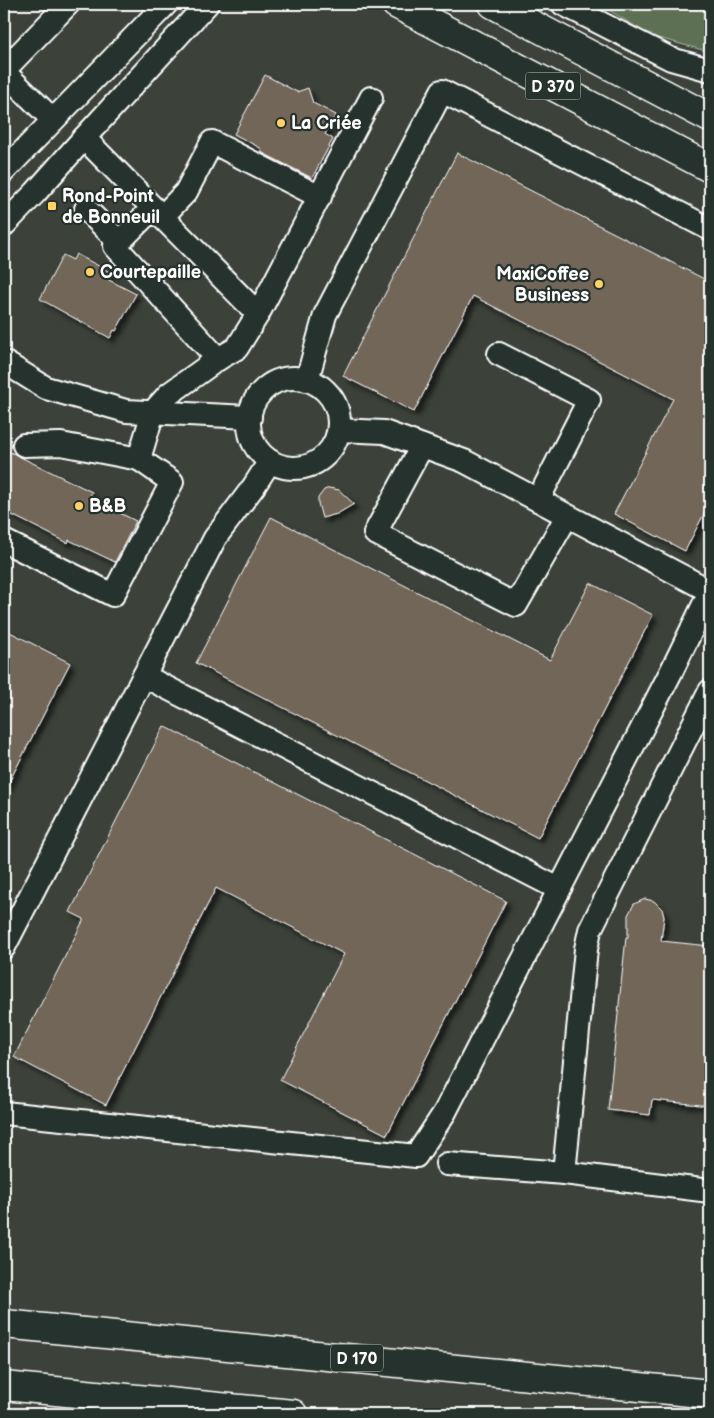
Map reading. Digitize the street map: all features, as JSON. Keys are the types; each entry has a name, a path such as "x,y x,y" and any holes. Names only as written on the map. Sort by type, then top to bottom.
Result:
{"main road":[{"name":"D 370","path":"396,4 710,168"},
{"name":"D 370","path":"493,4 710,118"},
{"name":"D 170","path":"4,1324 710,1394"},
{"path":"4,1386 293,1414"}],"street":[{"path":"53,120 4,71 68,4"},
{"path":"4,171 166,4"},
{"path":"4,225 207,4"},
{"path":"562,4 670,59 710,70"},
{"path":"307,380 325,315 442,91 710,229"},
{"path":"139,459 153,412 169,394 218,359 237,348 258,314 372,98"},
{"path":"84,138 258,314"},
{"path":"218,359 115,246 157,212 186,192 212,142 320,197"},
{"path":"86,209 119,242"},
{"path":"499,354 589,400 538,500"},
{"path":"4,362 46,388 126,410 250,417"},
{"path":"282,380 307,380 319,386 328,394 335,405 339,417 339,430 335,442 328,453 318,461 307,467 294,469 281,467 260,453 253,442 250,430 250,417 253,405 260,394 282,380"},
{"path":"4,1113 416,1156 445,1112 672,670 710,592 464,461 384,432 339,430"},
{"path":"4,540 113,595 172,482 139,459 60,444 24,445"},
{"path":"422,446 375,533 516,605 567,516"},
{"path":"4,947 214,538 254,486 270,461"},
{"path":"144,676 559,890"},
{"path":"564,1173 586,949 590,930 710,691"},
{"path":"447,1164 564,1173 710,1191"}],"green space":[{"path":"599,4 710,4 710,52 651,36"}],"building":[{"path":"265,75 297,92 308,88 313,103 336,115 325,134 333,139 312,178 261,152 262,149 234,134"},
{"path":"457,153 710,282 710,502 685,551 614,514 673,399 473,296 414,412 343,376"},
{"path":"76,254 110,272 107,279 136,294 116,331 114,330 110,338 40,299 63,255 73,260"},
{"path":"4,449 92,492 89,498 136,521 115,562 69,540 68,543 4,511"},
{"path":"329,488 339,490 354,504 337,514 322,518 318,498 324,490"},
{"path":"271,517 550,660 590,583 653,615 538,838 196,663"},
{"path":"4,629 70,663 4,792"},
{"path":"164,726 506,901 387,1135 280,1080 344,954 216,888 106,1105 14,1057 84,919 70,912"},
{"path":"645,899 654,901 662,909 664,917 661,941 710,946 710,1106 652,1100 650,1115 608,1110 626,937 628,937 628,915 634,904"}],"place":[{"name":"La Criée","path":"281,123"},
{"name":"Rond-Point de Bonneuil","path":"52,206"},
{"name":"Courtepaille","path":"90,272"},
{"name":"MaxiCoffee Business","path":"599,284"},
{"name":"B&B","path":"79,506"}]}
